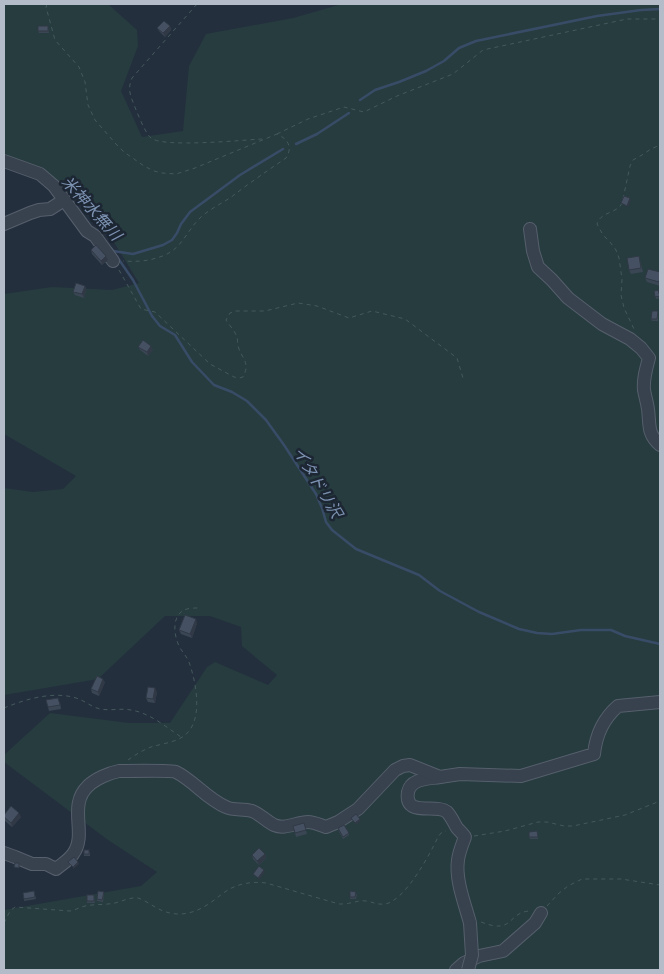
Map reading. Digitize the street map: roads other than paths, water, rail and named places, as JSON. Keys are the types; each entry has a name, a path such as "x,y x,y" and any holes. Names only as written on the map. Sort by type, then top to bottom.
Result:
{"street":[{"path":"4,161 40,174 54,186 86,231 95,236 119,261"},
{"path":"4,224 39,210 50,209 64,200"},
{"path":"530,228 538,267 568,298 602,324 630,338 649,358 644,380 644,392 648,408 649,429 654,439 660,445"},
{"path":"468,970 472,955 470,920 458,874 461,832 447,812 440,809 413,806 408,798 412,784 417,781 440,776 460,774 521,776 594,754 595,743 605,720 618,706 660,702"},
{"path":"4,853 32,864 46,864 56,869 66,862 74,854 78,846 78,804 81,795 88,785 119,771 174,771 226,807 250,810 283,827 311,822 326,827 338,822 358,809 395,770 403,766 410,764 440,776"},
{"path":"456,970 464,963 479,956 503,951 535,923 541,913"}],"waterway":[{"name":"米神水無川","path":"360,100 375,90 426,71 444,61 459,48 476,41 597,16 660,9"},
{"name":"米神水無川","path":"296,144 317,134 349,113"},
{"name":"米神水無川","path":"113,251 133,254 163,245 172,240 190,212 240,175 283,149"},
{"name":"イタドリ沢","path":"111,248 133,280 152,316 160,326 175,335 192,362 214,385 232,392 247,401 266,420 316,494 326,522 332,530 356,549 419,575 440,591 479,612 519,629 552,634 581,630 611,630 625,636 660,644"}]}
